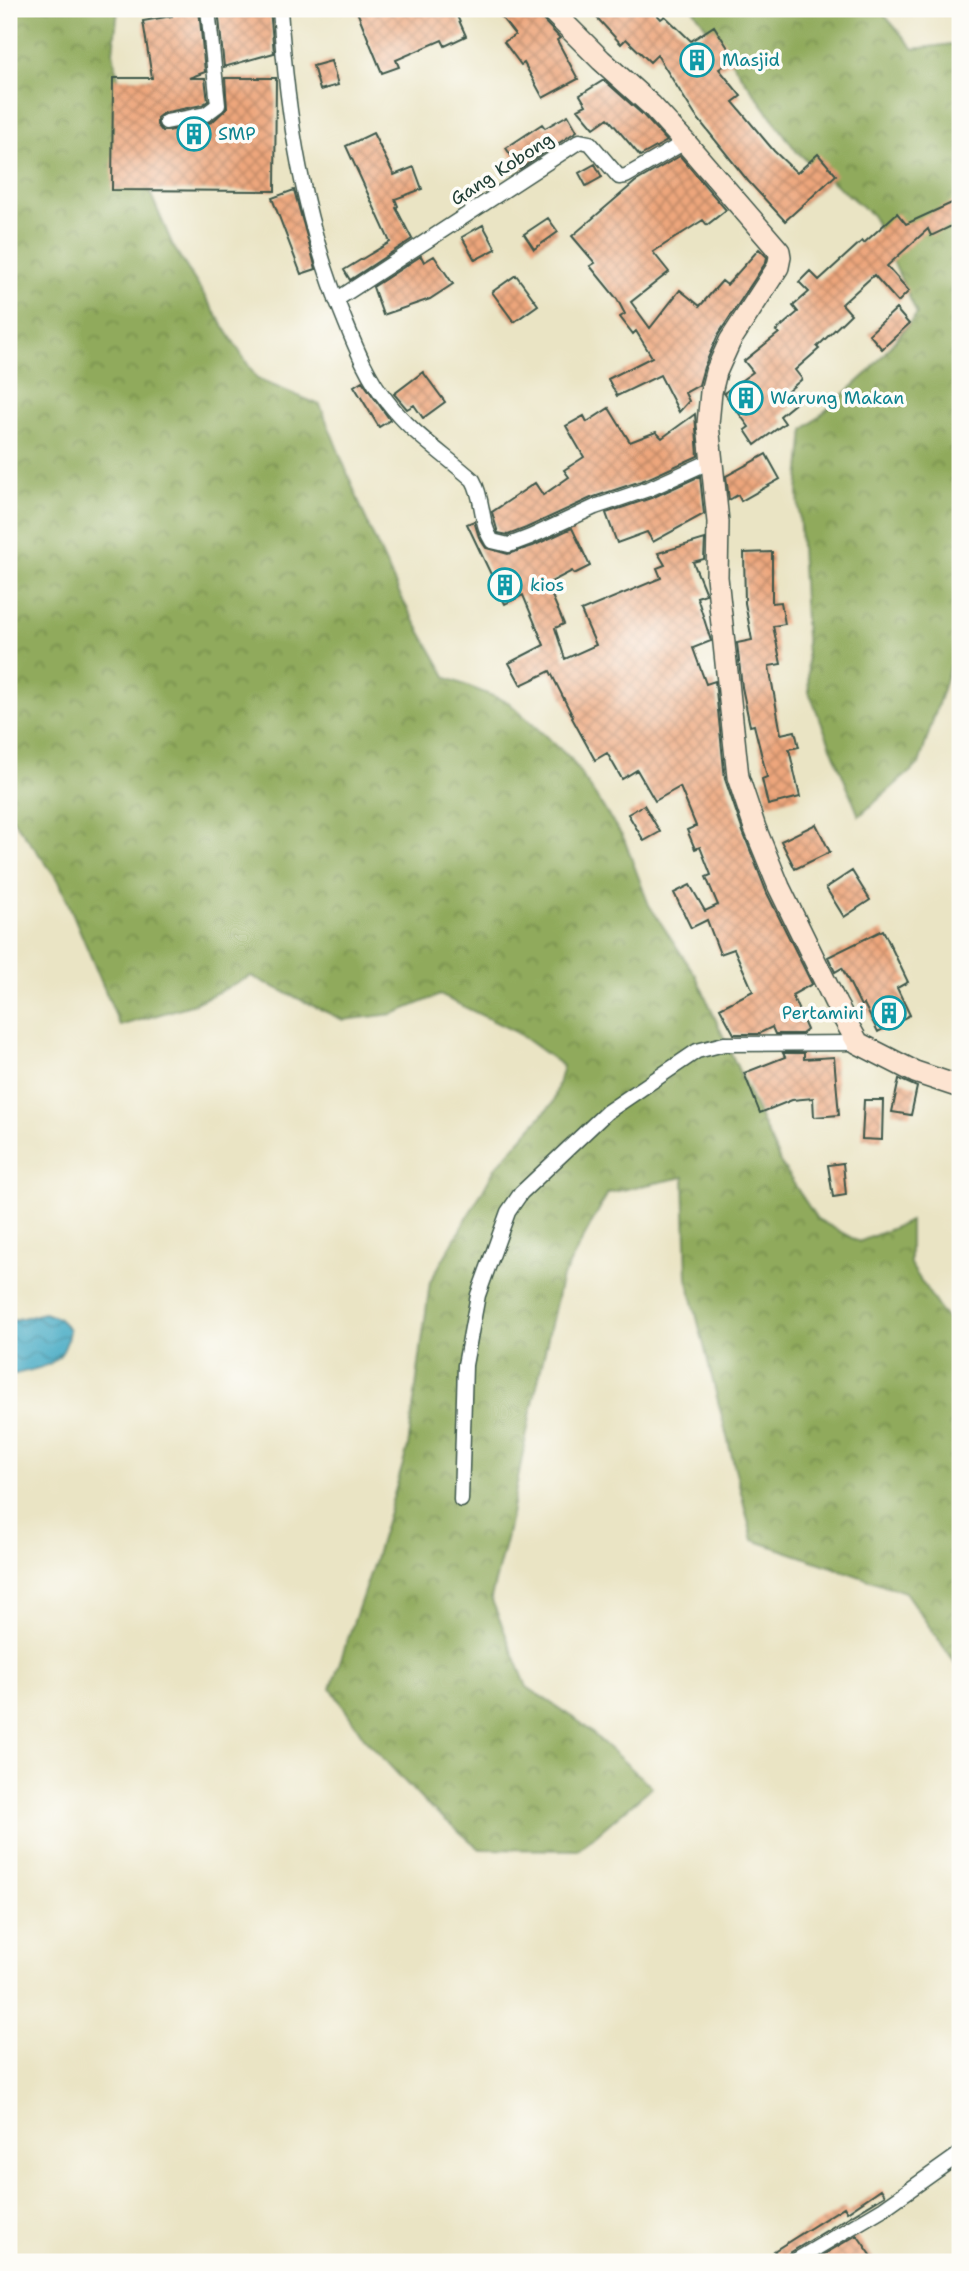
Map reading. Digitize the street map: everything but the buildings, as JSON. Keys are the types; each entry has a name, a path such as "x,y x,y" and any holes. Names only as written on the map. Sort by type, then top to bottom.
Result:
{"street":[{"path":"166,122 206,114 218,105 208,9"},
{"path":"280,9 284,78 294,148 308,211 336,300 358,353 385,400 419,436 477,486 485,529 492,541 509,545 713,460"},
{"path":"550,9 652,106 779,251 780,257 772,279 730,341 716,372 711,392 708,424 718,522 717,578 738,777 779,887 858,1043"},
{"name":"Gang Kobong","path":"336,300 579,141 590,143 620,177 685,142"},
{"path":"461,1500 465,1365 478,1295 508,1212 521,1193 607,1112 697,1051 723,1044 858,1043 915,1072 960,1087"},
{"path":"793,2262 884,2208 960,2154"}],"green space":[{"path":"9,9 118,9 113,52 131,148 173,246 257,379 320,405 369,527 402,599 447,678 508,702 571,759 624,839 649,905 696,976 781,1164 817,1219 859,1242 910,1221 910,1264 960,1335 960,1670 905,1592 753,1540 687,1278 684,1177 608,1193 561,1280 491,1598 527,1687 581,1723 652,1787 578,1850 480,1849 423,1801 364,1738 331,1688 374,1562 408,1447 430,1282 496,1167 553,1103 563,1066 516,1032 440,995 393,1014 343,1020 251,976 191,1005 120,1026 59,881 9,814"},
{"path":"693,9 879,9 914,49 960,43 960,647 954,654 919,764 859,816 809,692 798,492 804,430 869,372 917,314 872,215 797,152"}],"water":[{"path":"44,1313 58,1318 69,1329 62,1352 50,1364 9,1376 9,1321"}],"place":[{"name":"Masjid","path":"697,60"},
{"name":"SMP","path":"194,134"},
{"name":"Warung Makan","path":"746,398"},
{"name":"kios","path":"505,585"},
{"name":"Pertamini","path":"889,1013"}]}
